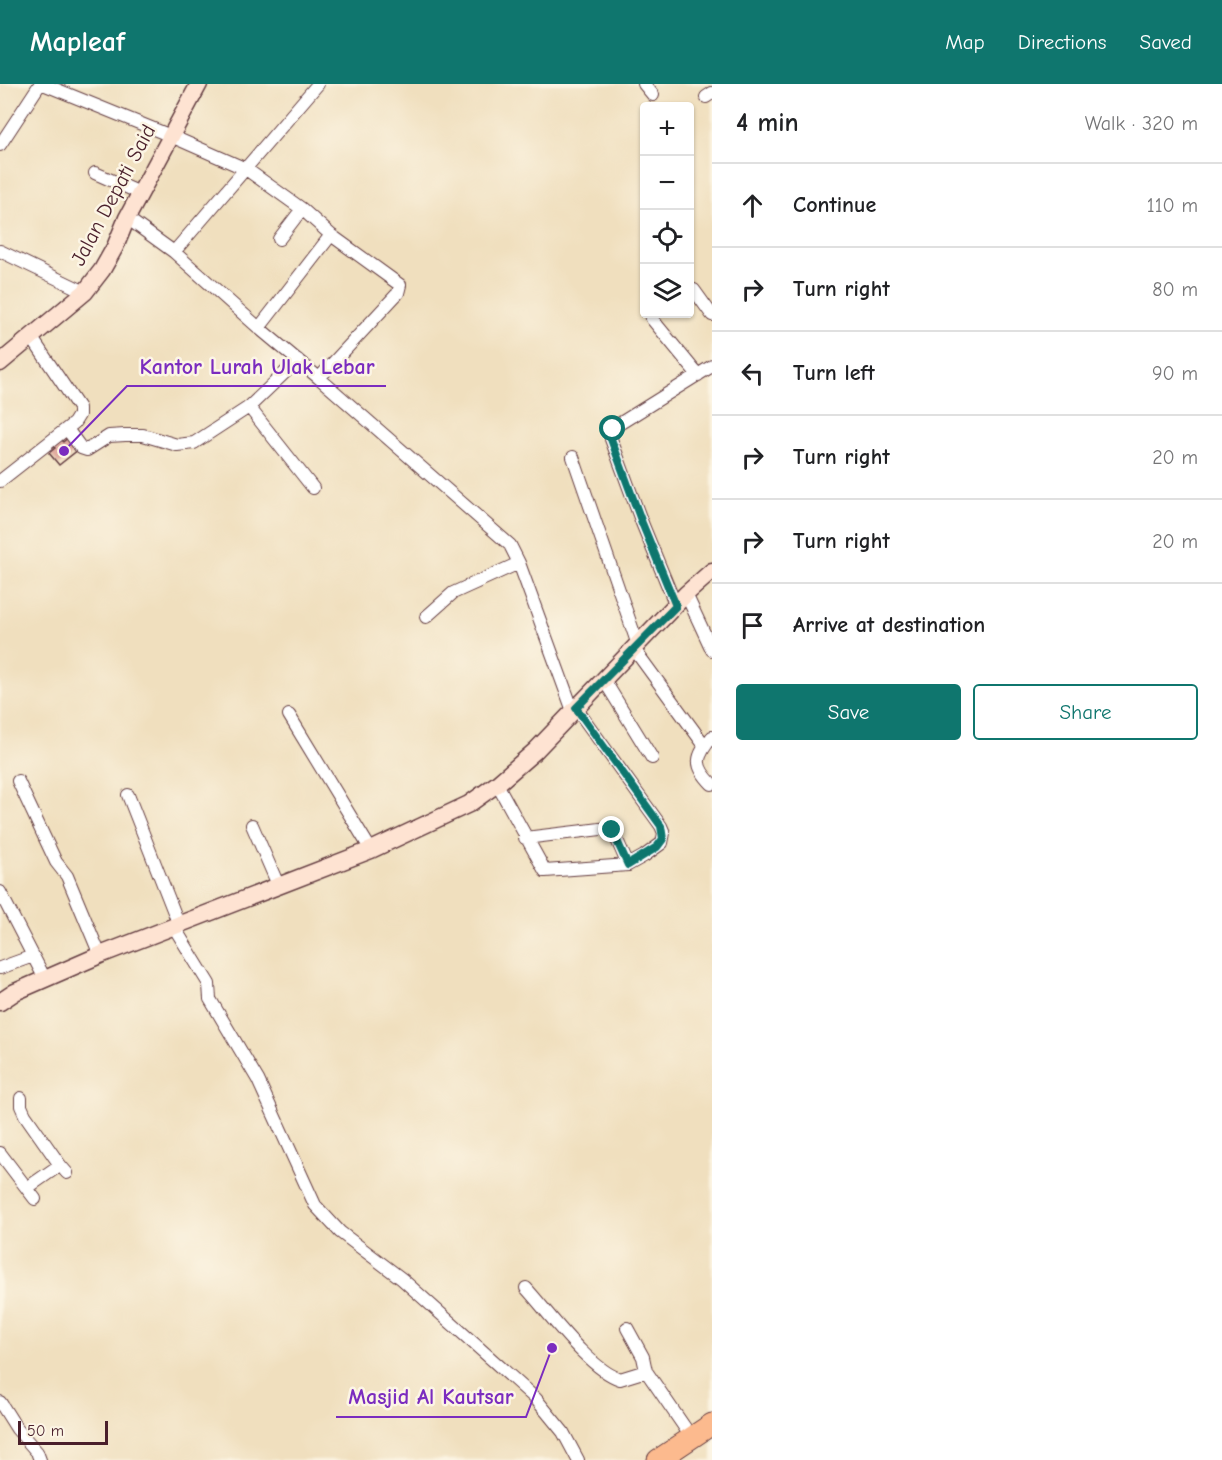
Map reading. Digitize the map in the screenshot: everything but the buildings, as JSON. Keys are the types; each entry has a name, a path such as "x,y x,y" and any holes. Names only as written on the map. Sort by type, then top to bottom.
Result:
{"highway":[{"path":"658,1460 712,1424"}],"street":[{"path":"0,145 42,84 246,169 302,209 331,235 400,285 398,293 319,378"},
{"name":"Jalan Depati Said","path":"0,363 85,292 102,270 140,193 199,84"},
{"path":"174,252 318,84"},
{"path":"644,84 653,95"},
{"path":"95,173 140,193"},
{"path":"279,239 302,209"},
{"path":"127,218 174,252 510,545 575,709 661,826 662,843 628,865 545,871 497,784"},
{"path":"259,328 331,235"},
{"path":"0,251 85,292"},
{"path":"694,290 712,315"},
{"path":"652,318 698,375"},
{"path":"0,481 78,419 79,408 32,338"},
{"path":"67,429 81,448 87,450 109,436 143,435 177,446 195,443 249,407 298,360"},
{"path":"712,366 619,424 613,429 611,439 642,523 681,600 712,650"},
{"path":"249,407 313,488"},
{"path":"573,457 636,647 708,741 700,752 698,765 702,775 712,784"},
{"path":"426,617 453,593 519,564"},
{"path":"0,1002 15,992 100,955 371,850 458,811 497,784 536,751 681,600 712,571"},
{"path":"604,680 652,758"},
{"path":"289,715 371,850"},
{"path":"18,780 56,862 67,876 100,955"},
{"path":"128,795 177,926 209,984 210,999 258,1080 315,1205 340,1233 402,1279 536,1399 563,1432 578,1460"},
{"path":"252,825 279,887"},
{"path":"525,838 609,828 614,833 628,865"},
{"path":"0,892 45,979"},
{"path":"0,968 33,956"},
{"path":"21,1098 24,1115 64,1169 27,1188"},
{"path":"0,1153 4,1168 36,1199"},
{"path":"526,1288 584,1353 608,1374 620,1379 646,1371"},
{"path":"627,1328 643,1357 646,1371 692,1438"},
{"path":"0,1402 17,1429 37,1452 40,1460"}],"place":[{"name":"Kantor Lurah Ulak Lebar","path":"64,451"},
{"name":"Masjid Al Kautsar","path":"552,1348"}],"route":[{"path":"612,830 628,865 657,847 663,839 661,826 576,708 676,606 611,439 613,429"}]}
